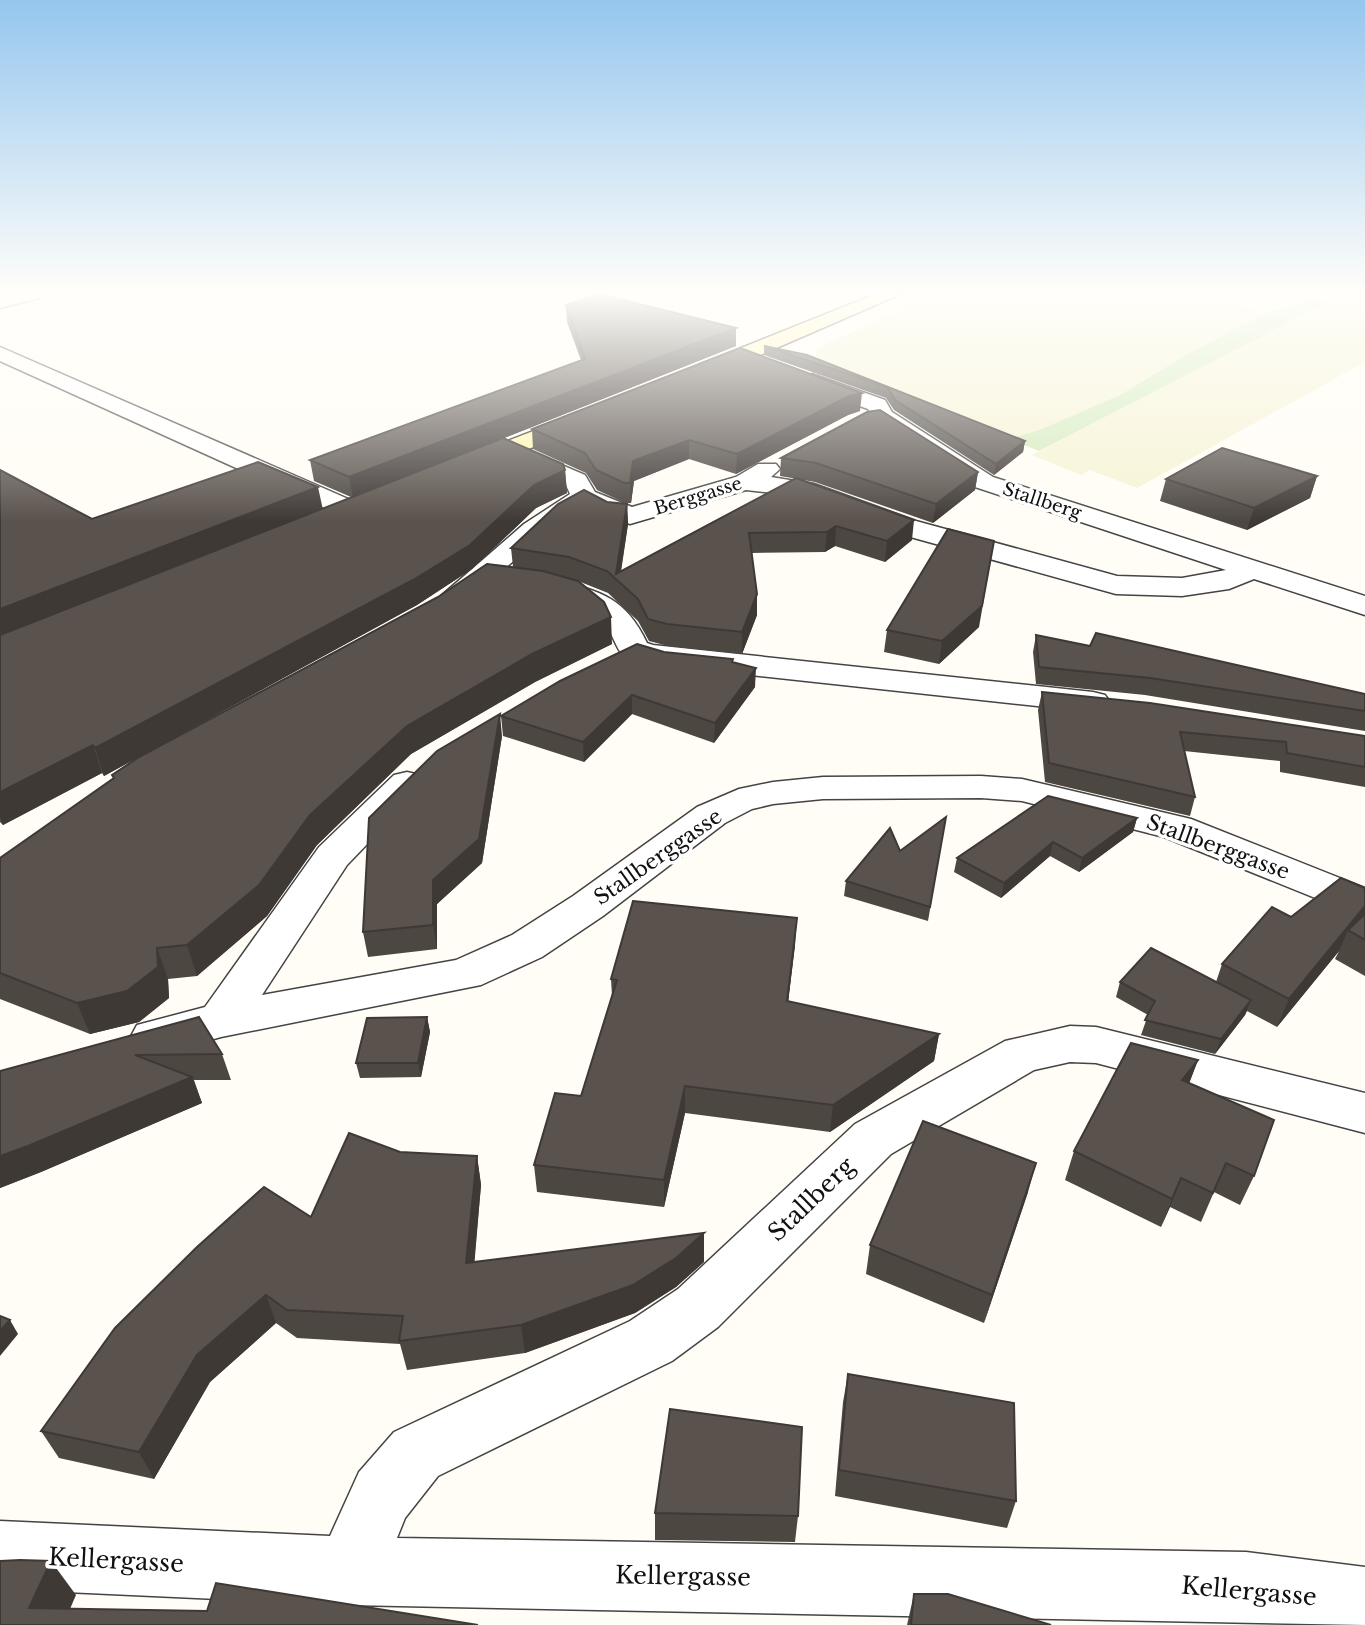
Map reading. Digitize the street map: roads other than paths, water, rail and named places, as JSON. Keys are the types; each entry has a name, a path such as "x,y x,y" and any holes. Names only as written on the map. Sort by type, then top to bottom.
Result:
{"main road":[{"path":"689,377 706,370"},
{"path":"443,475 598,413"},
{"path":"315,526 366,506"}],"street":[{"path":"40,370 366,506"},
{"name":"Stallberg","path":"780,370 877,405 883,416 984,482 1365,606"},
{"path":"857,422 883,416"},
{"name":"Berggasse","path":"507,449 576,480 585,497 630,516 745,482 788,457"},
{"path":"745,482 805,489 906,527 1116,585 1154,589 1182,587 1229,580 1251,570"},
{"path":"429,614 484,577 548,516 585,497"},
{"path":"484,577 591,597 610,608 623,624 621,655 1119,705"},
{"path":"221,1020 333,856 426,764 437,757"},
{"name":"Stallberggasse","path":"117,1048 221,1020 465,974 527,946 588,906 711,815 739,801 773,793 849,788 981,787 1022,790 1177,828 1365,904"},
{"name":"Stallberg","path":"349,1571 382,1495 416,1454 660,1334 698,1308 873,1139 998,1064 1022,1054 1070,1045 1096,1045 1365,1113"},
{"name":"Kellergasse","path":"0,1555 349,1571 1246,1586 1365,1602"}]}
